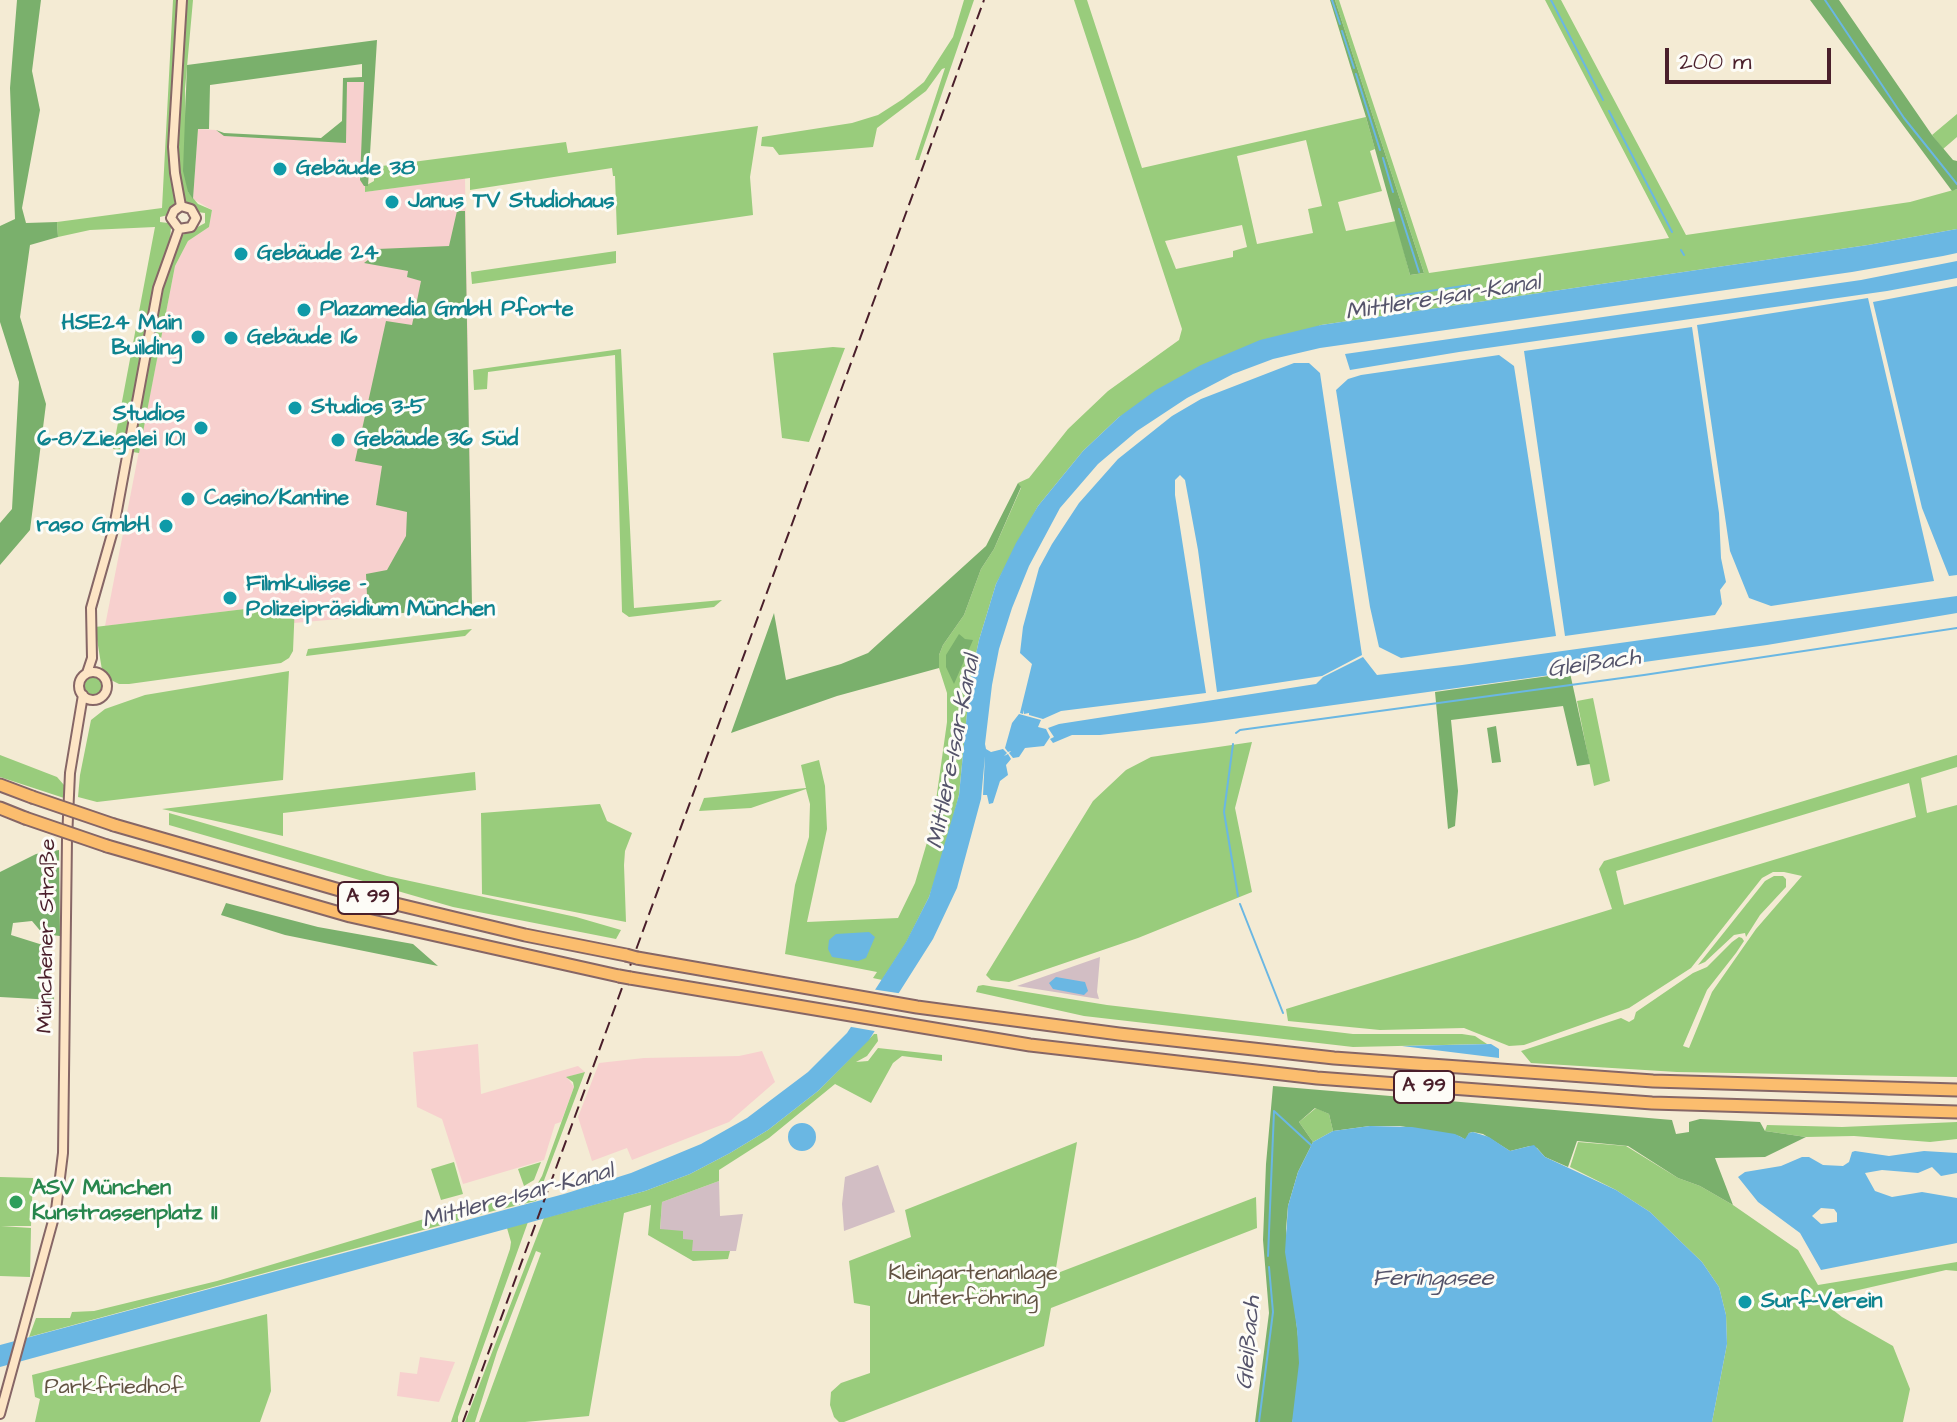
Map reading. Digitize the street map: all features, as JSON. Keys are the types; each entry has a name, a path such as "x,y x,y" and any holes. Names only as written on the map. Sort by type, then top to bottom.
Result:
{"highway":[{"name":"A 99","path":"0,785 114,825 350,893 525,935 917,1007 1146,1037 1493,1071 1681,1083 1957,1090"},
{"name":"A 99","path":"0,808 107,846 365,920 624,977 904,1026 1030,1045 1333,1080 1652,1103 1957,1112"}],"main road":[{"path":"181,206 173,147 182,0"},
{"path":"179,229 171,218 181,206"},
{"path":"179,229 191,227 196,218 191,209 181,206"},
{"path":"92,637 102,674 107,681 104,696 96,700 83,695 79,683 87,673 92,658 91,608 117,512 158,288 179,229"},
{"path":"87,673 95,671 102,674"},
{"name":"Münchener Straße","path":"0,1414 56,1210 63,1153 67,839 70,773 83,695"},
{"name":"Münchener Straße","path":"79,721 96,700"}],"shaded area":[{"path":"370,80 365,192 465,178 472,607 294,623 295,603 105,626 175,266 188,241 209,227 212,210 193,199 198,129 216,130 225,136 344,140 346,81"},
{"path":"1100,957 1099,999 1017,986"},
{"path":"478,1044 481,1094 578,1066 585,1072 567,1077 574,1087 561,1122 555,1124 544,1160 463,1184 442,1119 417,1107 413,1052"},
{"path":"762,1051 775,1082 729,1122 632,1160 627,1148 592,1161 578,1117 599,1063 644,1058 739,1056"},
{"path":"878,1165 895,1212 844,1231 842,1204 845,1177"},
{"path":"719,1181 720,1216 743,1214 736,1251 692,1251 683,1239 660,1230 662,1202"},
{"path":"420,1357 455,1362 439,1402 397,1396 400,1372 417,1374"}],"green space":[{"path":"17,0 41,0 32,71 40,110 22,208 26,223 57,222 58,237 30,245 20,317 46,404 30,530 0,565 0,523 12,509 19,382 0,322 0,226 15,219 10,88"},
{"path":"173,0 193,0 185,89 188,192 198,204 212,210 209,227 188,241 175,266 139,453 113,449 155,227 90,230 58,237 57,222 162,208","holes":["182,193 186,203 197,212 205,213 205,223 183,235 178,243 170,241 171,227 168,223 160,222 160,217 168,215 175,205 174,195"]},
{"path":"964,0 974,0 919,160 915,160 945,68 926,91 877,128 873,147 779,155 773,147 761,146 762,137 852,123 878,115 903,99 924,82 953,37"},
{"path":"1074,0 1087,0 1142,168 1366,117 1375,149 1370,151 1382,191 1338,202 1346,231 1396,221 1410,275 1424,273 1335,0 1339,0 1429,273 1669,238 1545,0 1561,0 1686,235 1910,202 1957,189 1957,229 1868,245 1321,325 1119,417 1083,451 1038,506 996,584 970,682 959,795 942,861 929,897 906,943 882,980 873,978 877,972 785,954 795,885 809,837 810,804 806,789 751,808 699,811 704,798 806,788 801,765 819,760 825,786 827,829 807,922 898,918 915,883 933,822 947,722 947,693 939,668 939,655 964,615 981,569 994,549 1021,488 1018,483 1029,478 1068,429 1108,391 1179,340 1182,329","holes":["1306,140 1322,206 1308,209 1313,233 1257,244 1237,156","1242,225 1247,247 1233,251 1233,257 1176,269 1165,241"]},
{"path":"1330,0 1335,0 1424,273 1410,275"},
{"path":"1810,0 1839,0 1932,135 1957,161 1957,189 1952,191"},
{"path":"377,40 368,186 360,180 364,82 347,82 346,143 224,136 216,130 321,138 342,121 343,78 362,77 362,64 210,85 209,129 198,129 193,199 183,171 187,65"},
{"path":"1957,114 1957,137 1943,149 1932,135"},
{"path":"758,126 750,177 753,215 617,235 612,168 470,190 470,178 365,192 365,186 374,181 374,167 566,142 568,153"},
{"path":"457,211 465,211 472,607 368,616 366,574 387,570 406,536 407,512 376,505 382,466 355,461 386,321 412,325 421,281 407,277 408,271 364,263 377,249 449,246"},
{"path":"616,251 616,263 472,284 471,272"},
{"path":"845,348 809,442 782,438 773,353"},
{"path":"621,349 634,608 722,600 714,607 629,617 622,612 615,355 488,372 487,389 474,390 473,370"},
{"path":"1018,483 1021,487 994,549 981,569 964,615 943,645 939,668 837,696 731,733 774,613 786,680 868,653 986,546"},
{"path":"295,603 293,651 281,663 129,684 111,680 102,670 95,627"},
{"path":"472,629 465,636 306,656 308,649"},
{"path":"959,634 973,640 954,684 946,667 946,655"},
{"path":"289,671 283,780 97,802 78,797 91,720 105,709 145,695"},
{"path":"1570,673 1590,764 1577,766 1563,706 1451,720 1458,791 1455,826 1448,829 1435,692"},
{"path":"89,675 97,675 103,685 97,695 89,695 83,689 83,681"},
{"path":"1593,698 1610,781 1594,786 1577,701"},
{"path":"1496,726 1501,762 1492,763 1487,728"},
{"path":"1252,742 1235,808 1252,892 1138,938 1009,982 991,980 986,975 1093,801 1126,770 1151,757"},
{"path":"0,755 57,777 64,785 64,798 0,777"},
{"path":"1957,755 1957,767 1921,778 1927,813 1957,805 1957,1077 1677,1072 1531,1063 1521,1051 1621,1018 1629,1022 1636,1012 1693,973 1707,967 1732,942 1742,938 1744,941 1736,953 1707,990 1683,1046 1689,1048 1712,992 1756,929 1802,876 1784,872 1773,872 1762,878 1691,968 1629,1008 1524,1045 1509,1046 1464,1028 1380,1030 1288,1021 1286,1009 1612,909 1599,869 1604,861","holes":["1909,783 1916,817 1624,905 1616,871"]},
{"path":"475,772 476,790 283,813 283,836 162,809"},
{"path":"600,804 607,821 632,833 625,851 624,865 626,922 482,894 481,813"},
{"path":"169,813 387,876 576,917 621,930 616,939 453,907 169,825"},
{"path":"59,850 60,936 43,934 32,921 13,923 11,935 46,946 54,1000 0,997 0,872 36,854"},
{"path":"1774,876 1783,876 1786,887 1760,915 1746,937 1745,933 1734,935 1698,965 1765,881"},
{"path":"226,903 318,927 413,944 438,966 285,935 221,915"},
{"path":"978,986 1107,1005 1353,1034 1462,1034 1475,1036 1487,1044 1353,1047 1084,1016 976,992"},
{"path":"877,1034 878,1041 867,1056 856,1062 868,1061 878,1048 942,1055 942,1061 902,1056 893,1063 871,1103 835,1084 769,1138 719,1170 719,1181 662,1202 660,1229 683,1231 683,1239 693,1240 692,1251 730,1251 728,1259 693,1261 648,1235 651,1205 624,1213 589,1416 525,1422 479,1422 541,1253 536,1251 497,1352 475,1422 465,1422 544,1218 645,1191 690,1174 730,1153 768,1130 818,1091"},
{"path":"585,1072 540,1191 530,1191 542,1176 574,1087 566,1077"},
{"path":"1273,1086 1672,1120 1676,1134 1689,1132 1689,1122 1700,1119 1760,1122 1765,1131 1806,1137 1765,1157 1715,1158 1733,1205 1700,1186 1678,1178 1628,1146 1577,1141 1568,1167 1545,1157 1537,1148 1530,1146 1510,1151 1483,1134 1473,1132 1466,1140 1459,1136 1400,1126 1333,1131 1329,1114 1315,1108 1299,1122 1313,1142 1298,1172 1288,1206 1286,1229 1299,1346 1299,1377 1293,1419 1292,1422 1255,1422 1269,1313 1263,1240"},
{"path":"1316,1108 1329,1114 1333,1131 1313,1142 1299,1122"},
{"path":"1957,1122 1957,1139 1930,1142 1854,1136 1806,1137 1765,1131 1767,1125 1842,1127"},
{"name":"Kleingartenanlage Unterföhring","path":"1077,1142 1055,1274 1256,1197 1257,1228 1051,1308 1044,1346 839,1422 830,1405 831,1392 841,1383 870,1373 870,1306 854,1303 849,1261 911,1237 905,1210"},
{"path":"1578,1142 1626,1146 1678,1178 1700,1186 1733,1205 1798,1250 1818,1285 1957,1262 1957,1271 1946,1270 1819,1299 1842,1317 1893,1346 1910,1389 1903,1422 1712,1422 1727,1344 1726,1315 1719,1287 1702,1262 1650,1212 1616,1190 1570,1167"},
{"path":"454,1162 463,1194 441,1200 431,1169"},
{"path":"541,1162 534,1180 524,1186 518,1169"},
{"path":"0,1177 33,1178 31,1226 1,1226 31,1228 30,1277 0,1276"},
{"path":"539,1194 536,1201 502,1209 499,1197"},
{"path":"494,1198 497,1210 29,1337 36,1318 70,1318 72,1312 94,1311 217,1281"},
{"path":"528,1222 458,1422 451,1422 510,1249 507,1228"},
{"name":"Parkfriedhof","path":"267,1314 271,1391 260,1422 35,1422 40,1399 35,1397 32,1375"}],"water":[{"path":"1957,229 1957,253 1852,272 1320,348 1273,359 1233,374 1187,398 1137,431 1098,464 1060,508 1029,566 999,649 985,744 991,752 1003,749 1007,753 1004,756 1008,754 1011,759 1006,765 1008,775 1000,781 993,803 989,804 987,795 983,795 985,756 981,799 957,888 933,939 869,1040 818,1091 768,1130 730,1153 690,1174 645,1191 0,1367 0,1345 564,1194 631,1173 701,1144 747,1118 808,1072 847,1033 906,942 929,897 959,795 970,682 979,640 996,584 1016,543 1038,506 1083,451 1119,417 1156,390 1201,365 1260,340 1321,325 1868,245"},
{"path":"1957,261 1957,278 1887,291 1350,370 1345,354 1861,280"},
{"path":"1957,286 1957,575 1949,576 1922,508 1873,302"},
{"path":"1868,298 1934,581 1771,606 1749,598 1730,551 1697,325"},
{"path":"1692,327 1719,513 1721,558 1726,582 1720,590 1722,604 1715,615 1565,636 1524,351"},
{"path":"1499,355 1514,366 1556,636 1401,658 1379,647 1336,390 1348,379 1361,375"},
{"path":"1294,363 1309,363 1320,373 1362,655 1322,676 1217,692 1198,550 1185,480 1180,475 1175,480 1175,495 1206,693 1061,711 1043,719 1024,714 1024,710 1023,714 1020,713 1032,664 1020,653 1023,627 1039,568 1079,503 1118,459 1172,416 1201,399"},
{"path":"1957,596 1957,613 1767,645 1204,723 1100,735 1072,735 1053,743 1050,739 1054,737 1048,728 1316,684 1323,677 1363,657 1377,675"},
{"path":"1019,714 1041,720 1038,727 1046,729 1050,737 1044,746 1025,748 1019,757 1013,758 1009,753 1011,751 1005,748 1012,723"},
{"path":"869,932 875,937 866,958 858,961 832,957 828,949 829,940 836,934"},
{"path":"1056,977 1085,982 1088,991 1084,995 1053,989 1049,983"},
{"path":"1491,1044 1499,1049 1499,1058 1402,1046"},
{"path":"802,1123 812,1127 816,1137 812,1147 802,1151 792,1147 788,1137 792,1127"},
{"name":"Feringasee","path":"1370,1126 1412,1127 1455,1134 1465,1139 1473,1132 1489,1137 1510,1151 1534,1145 1545,1157 1616,1190 1650,1212 1702,1262 1719,1287 1726,1315 1727,1344 1712,1422 1292,1422 1299,1363 1285,1252 1288,1206 1298,1172 1313,1142 1333,1131"},
{"path":"1924,1151 1957,1153 1957,1173 1941,1176 1932,1167 1918,1173 1882,1170 1865,1173 1875,1191 1892,1197 1922,1192 1957,1198 1957,1243 1821,1270 1800,1233 1758,1202 1738,1177 1745,1172 1781,1166 1802,1157 1809,1157 1823,1165 1843,1166 1849,1162 1852,1152 1889,1156","holes":["1821,1208 1834,1209 1837,1222 1821,1224 1812,1216"]}],"pier":[{"path":"871,989 904,994 880,1032 846,1026"}],"waterway":[{"path":"1332,0 1340,24"},
{"path":"1551,0 1603,100"},
{"path":"1825,0 1904,118 1957,184"},
{"path":"1342,31 1354,68"},
{"path":"1356,74 1380,150"},
{"path":"1609,111 1672,232"},
{"path":"1383,158 1393,192"},
{"path":"1399,209 1419,272"},
{"path":"1681,250 1684,255"},
{"name":"Mittlere-Isar-Kanal","path":"1390,297 1470,285"},
{"name":"Gleißach","path":"1236,733 1957,628"},
{"name":"Gleißach","path":"1233,744 1224,812 1238,896"},
{"name":"Gleißach","path":"1240,904 1283,1013"},
{"path":"1274,1111 1311,1145"},
{"name":"Gleißach","path":"1268,1256 1274,1111"},
{"name":"Gleißach","path":"1259,1422 1273,1312 1269,1267"}],"railway":[{"path":"463,1422 984,0"}],"place":[{"name":"Gebäude 38","path":"280,169"},
{"name":"Janus TV Studiohaus","path":"392,202"},
{"name":"Gebäude 24","path":"241,254"},
{"name":"Plazamedia GmbH Pforte","path":"304,310"},
{"name":"HSE24 Main Building","path":"198,337"},
{"name":"Gebäude 16","path":"231,338"},
{"name":"Studios 3-5","path":"295,408"},
{"name":"Studios 6-8/Ziegelei 101","path":"201,428"},
{"name":"Gebäude 36 Süd","path":"338,440"},
{"name":"Casino/Kantine","path":"188,499"},
{"name":"raso GmbH","path":"166,526"},
{"name":"Filmkulisse - Polizeipräsidium München","path":"230,598"},
{"name":"ASV München Kunstrassenplatz II","path":"16,1202"},
{"name":"Surf-Verein","path":"1745,1302"}]}
